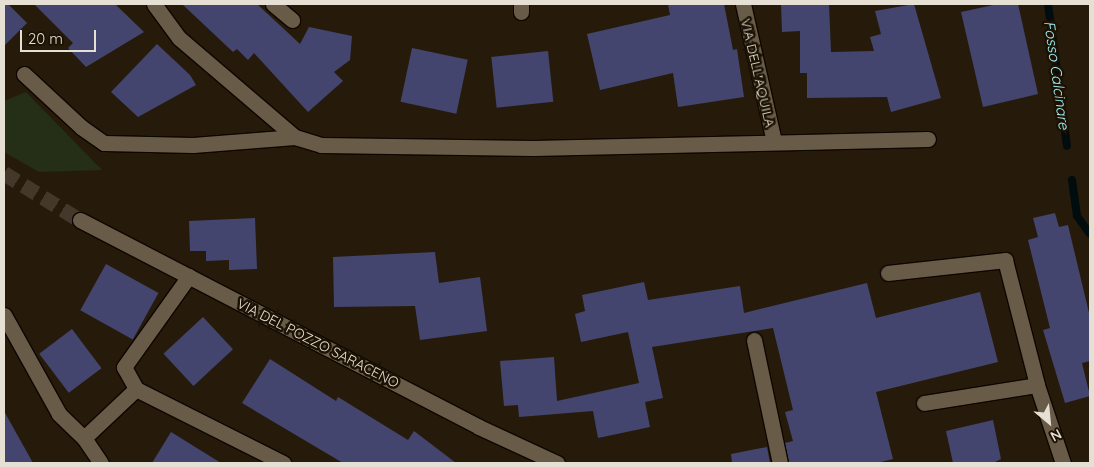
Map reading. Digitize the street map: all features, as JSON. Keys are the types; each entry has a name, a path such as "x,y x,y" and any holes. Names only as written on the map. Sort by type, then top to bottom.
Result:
{"street":[{"path":"154,4 179,38 295,137"},
{"path":"272,4 292,20"},
{"name":"VIA DELL'AQUILA","path":"743,4 774,142"},
{"path":"24,74 81,127 104,143 193,145 295,137 321,145 533,148 928,139"},
{"name":"VIA DEL POZZO SARACENO","path":"80,220 479,427 557,463"},
{"path":"888,273 1006,260 1037,385 1063,463"},
{"path":"189,276 124,366 136,389 283,463"},
{"path":"4,315 59,414 84,438 101,463"},
{"path":"754,340 780,463"},
{"path":"924,403 1037,385"},
{"path":"84,438 136,389"}],"green space":[{"path":"26,92 102,170 39,172 4,152 4,101"}],"building":[{"path":"4,4 8,4 27,23 4,46"},
{"path":"34,4 115,4 144,32 86,67 68,48 73,43"},
{"path":"182,4 257,4 300,44 309,27 352,36 350,60 334,72 343,81 308,112 254,53 248,60 237,49 233,52"},
{"path":"668,4 724,4 733,50 737,49 744,97 678,107 673,73 600,90 587,34 670,15"},
{"path":"781,4 829,4 831,52 874,51 870,37 881,34 875,11 914,4 941,98 891,112 887,97 807,98 807,73 800,73 800,31 782,32"},
{"path":"998,4 1018,4 1038,94 983,107 961,12"},
{"path":"157,44 190,75 196,85 138,117 111,92"},
{"path":"412,48 468,60 456,114 401,102"},
{"path":"548,51 553,102 497,108 491,57"},
{"path":"1055,213 1059,227 1068,225 1090,317 1090,361 1082,363 1090,396 1065,403 1043,330 1050,328 1028,240 1038,237 1033,218"},
{"path":"255,218 257,269 229,270 229,260 206,261 206,251 190,251 189,221"},
{"path":"435,252 439,283 480,277 487,331 420,340 415,306 334,307 333,257"},
{"path":"106,264 158,293 133,339 80,310"},
{"path":"644,282 648,300 740,286 744,313 867,283 876,318 980,292 998,362 876,392 893,459 876,463 789,463 785,443 793,441 785,412 793,410 773,328 652,347 663,398 645,402 650,427 598,438 593,411 519,417 518,405 504,406 500,361 554,357 557,401 639,383 628,332 581,342 575,314 585,311 582,295"},
{"path":"203,317 233,349 194,386 164,354"},
{"path":"72,329 101,368 69,393 39,354"},
{"path":"270,359 336,401 338,397 408,440 414,431 456,463 343,463 242,403"},
{"path":"4,411 33,463 4,463"},
{"path":"993,420 1001,459 993,463 953,463 946,431"},
{"path":"171,432 221,463 152,463"},
{"path":"767,447 770,463 732,463 731,454"}],"waterway":[{"name":"Fosso Calcinare","path":"1048,4 1067,146"},
{"name":"Fosso Calcinare","path":"1072,180 1077,216 1090,234"}],"tunnel":[{"path":"4,173 80,220"}]}
